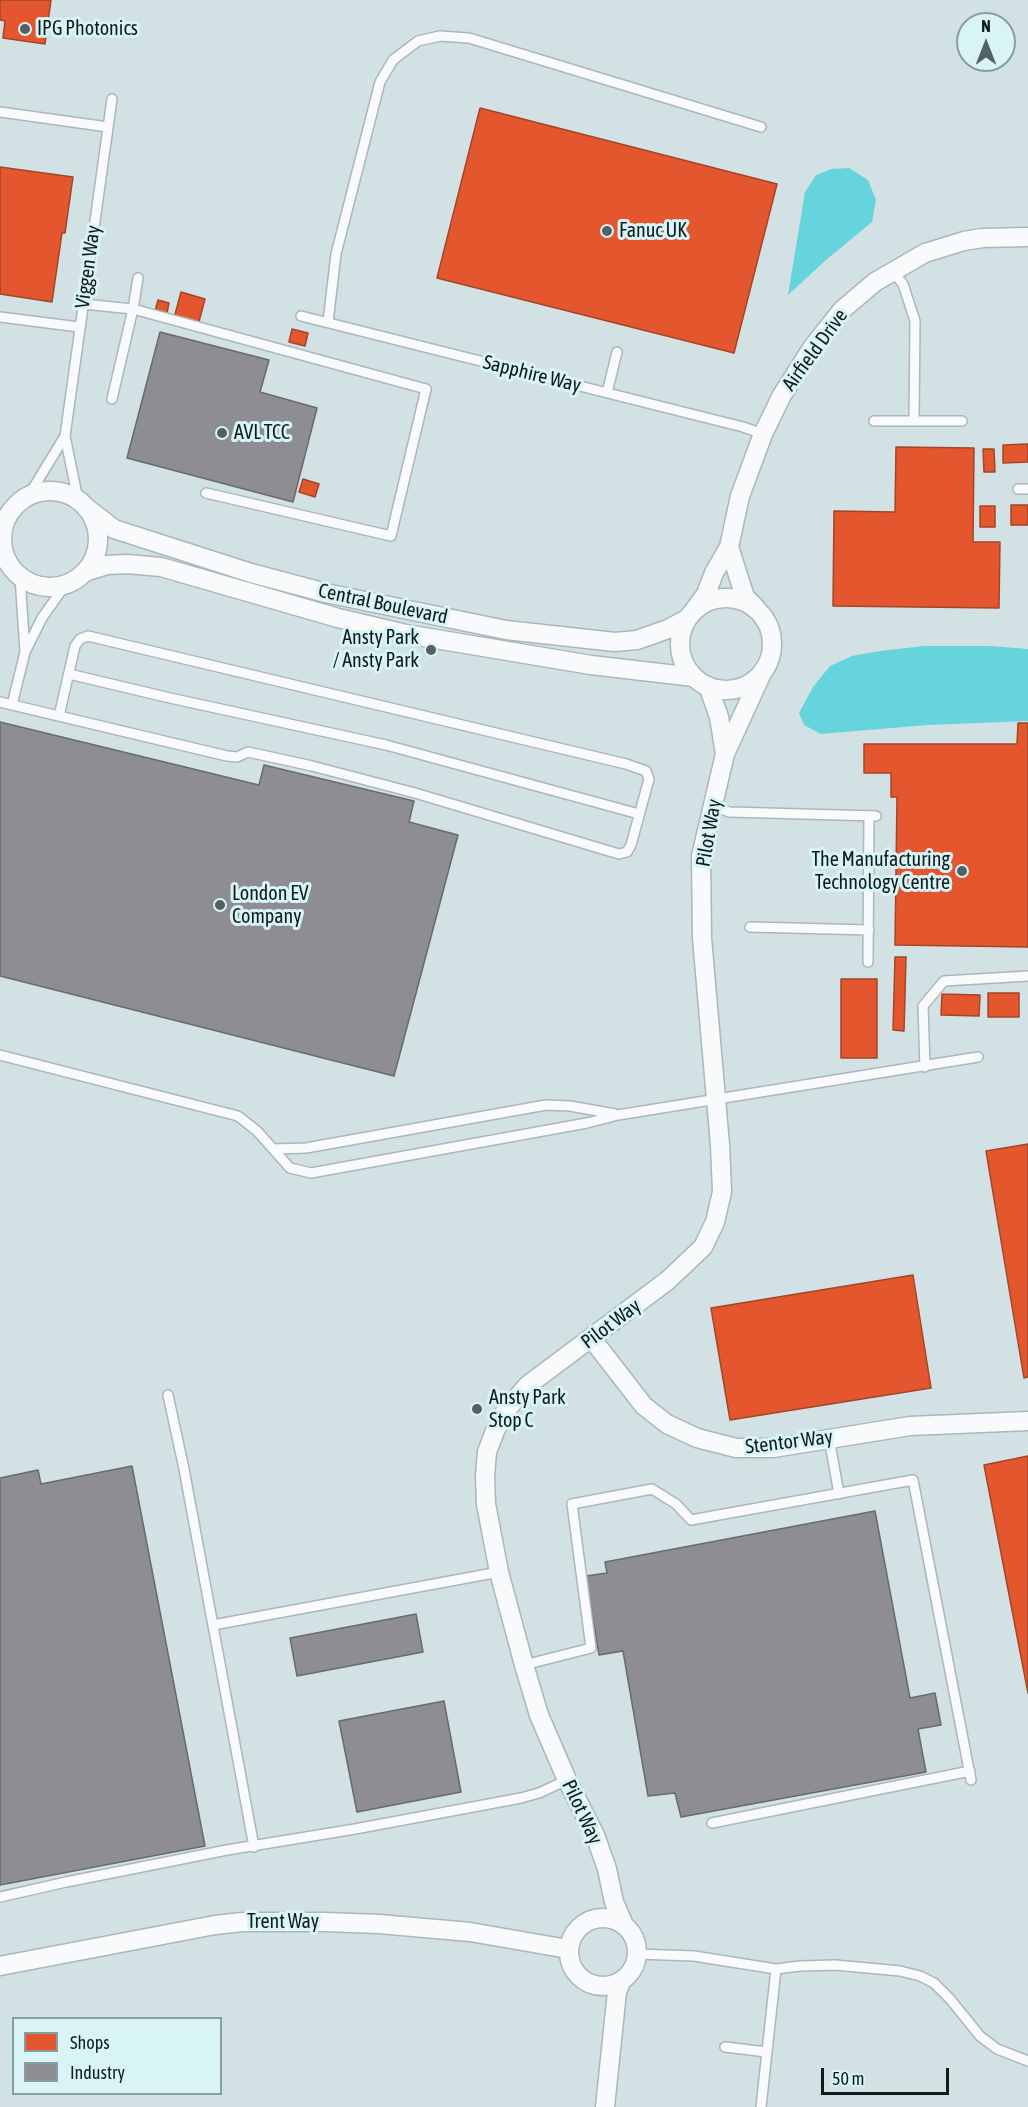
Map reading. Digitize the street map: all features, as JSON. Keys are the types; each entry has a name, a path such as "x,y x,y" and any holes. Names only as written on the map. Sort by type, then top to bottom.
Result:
{"street":[{"name":"Airfield Drive","path":"689,616 706,594 714,573 729,547 740,496 763,434 782,395 812,348 842,310 875,282 926,253 982,238 1028,237"},
{"path":"46,491 68,494 83,504 94,520 98,541 96,554 86,572 77,580 56,586 44,586 31,583 11,571 2,547 5,514 29,495 46,491"},
{"name":"Central Boulevard","path":"83,504 114,529 251,573 326,593 506,630 615,642 637,640 668,629 689,616"},
{"name":"Airfield Drive","path":"729,547 745,597 759,612"},
{"name":"Central Boulevard","path":"86,572 107,565 161,567 338,618 406,634 701,682"},
{"path":"719,598 734,598 748,603 759,612 772,636 769,662 762,673 751,682 738,688 723,690 701,682 686,667 681,654 680,639 689,616 704,603 719,598"},
{"name":"Pilot Way","path":"624,1925 614,1902 607,1869 595,1835 567,1780 539,1715 500,1572 486,1504 484,1476 487,1452 495,1431 506,1410 528,1384 592,1339 667,1281 703,1247 715,1222 722,1192 702,938 701,856 725,754 762,673"},
{"name":"Pilot Way","path":"701,682 719,717 725,754"},
{"name":"Stentor Way","path":"592,1339 644,1406 667,1424 698,1438 736,1448 773,1448 910,1426 1028,1421"},
{"name":"Pilot Way","path":"587,1922 597,1913 602,1902 606,1890 607,1869"},
{"path":"605,2107 617,1992 621,1982 633,1968 637,1954 632,1935 624,1925 609,1918 597,1918 587,1922 577,1929 571,1938 568,1959 572,1969 580,1978 593,1985 605,1987 621,1982"},
{"name":"Trent Way","path":"0,1966 215,1925 242,1922 390,1925 470,1932 568,1949"},
{"path":"593,1985 607,2009 612,2037"}],"lane":[{"path":"328,322 336,254 380,82 393,60 418,41 440,36 469,38 761,127"},
{"name":"Viggen Way","path":"83,504 65,436 112,99"},
{"path":"0,112 108,128"},
{"path":"894,272 903,284 915,321 914,421"},
{"path":"112,399 138,278"},
{"path":"83,304 133,309 426,389 391,536 206,493"},
{"name":"Sapphire Way","path":"301,315 763,434"},
{"path":"0,317 79,327"},
{"path":"607,393 617,352"},
{"path":"873,421 962,422"},
{"name":"Viggen Way","path":"29,495 65,436"},
{"path":"11,571 25,652"},
{"path":"12,705 25,652 42,618 66,584"},
{"path":"0,702 227,756 237,757 248,752 312,766 415,793 620,854 627,852 631,845 649,778 646,771 626,764 88,636 80,639 75,646 59,716"},
{"path":"69,674 181,701 386,745 639,814"},
{"path":"713,806 729,812 872,816 868,962"},
{"path":"750,927 869,930"},
{"path":"926,1067 923,1006 944,981 1028,976"},
{"path":"0,1055 238,1116 257,1131 290,1168 310,1173 587,1123 618,1115 978,1057"},
{"path":"274,1149 306,1148 546,1105 570,1106 618,1115"},
{"path":"168,1395 254,1847"},
{"path":"829,1438 839,1494"},
{"path":"524,1665 591,1648 572,1504 652,1489 676,1504 691,1520 914,1480 971,1776 712,1823"},
{"path":"213,1625 500,1572"},
{"path":"0,1897 227,1850 521,1798 539,1793 567,1780"},
{"path":"637,1954 694,1956 776,1970 800,1966 836,1965 900,1971 920,1976 934,1983 980,2036 998,2049 1028,2061"},
{"path":"761,2107 776,1970"},
{"path":"725,2047 767,2052"}],"water":[{"path":"849,168 868,180 876,200 872,222 788,295 805,192 816,175 831,169"},
{"path":"924,646 991,646 1028,649 1028,721 927,725 821,734 804,725 799,713 813,687 830,666 852,656"}],"building: Shops":[{"name":"IPG Photonics","path":"0,0 51,0 45,44 3,38 5,21 0,20"},
{"name":"Fanuc UK","path":"480,108 777,184 734,353 437,278"},
{"path":"0,167 73,177 52,302 0,294"},
{"path":"181,292 205,299 197,329 173,322"},
{"path":"158,300 169,303 166,318 154,315"},
{"path":"292,329 308,333 305,346 289,342"},
{"path":"1028,444 1028,462 1003,463 1003,445"},
{"path":"896,447 974,448 973,542 1000,542 999,608 833,606 834,511 895,512"},
{"path":"983,449 994,449 995,472 984,472"},
{"path":"303,479 319,484 315,497 299,492"},
{"path":"1011,505 1028,505 1028,525 1011,525"},
{"path":"980,506 995,506 995,527 980,527"},
{"name":"The Manufacturing Technology Centre","path":"1018,723 1028,723 1028,947 895,945 897,797 891,797 891,773 864,773 864,744 1017,744"},
{"path":"895,957 906,957 904,1031 893,1030"},
{"path":"841,979 877,979 877,1058 841,1058"},
{"path":"988,993 1019,993 1019,1017 988,1017"},
{"path":"942,994 980,995 979,1016 941,1015"},
{"path":"1028,1144 1028,1377 1024,1378 986,1151"},
{"path":"913,1275 931,1388 730,1420 711,1308"},
{"path":"1028,1456 1028,1693 984,1465"}],"building: Industry":[{"name":"AVL TCC","path":"160,332 269,360 260,392 317,408 293,502 127,458"},
{"name":"London EV Company","path":"0,722 259,785 264,765 414,801 409,822 458,835 394,1076 0,976"},
{"path":"132,1466 205,1846 0,1885 0,1478 38,1470 41,1484"},
{"path":"875,1511 910,1698 935,1693 941,1725 918,1729 926,1772 681,1817 675,1793 648,1796 623,1651 599,1655 586,1576 607,1573 605,1562"},
{"path":"416,1614 423,1652 297,1676 290,1638"},
{"path":"444,1701 461,1792 357,1812 339,1721"}],"place":[{"name":"IPG Photonics","path":"25,29"},
{"name":"Fanuc UK","path":"607,231"},
{"name":"AVL TCC","path":"222,433"},
{"name":"Ansty Park / Ansty Park","path":"431,650"},
{"name":"The Manufacturing Technology Centre","path":"962,871"},
{"name":"London EV Company","path":"220,905"},
{"name":"Ansty Park Stop C","path":"477,1409"}]}
